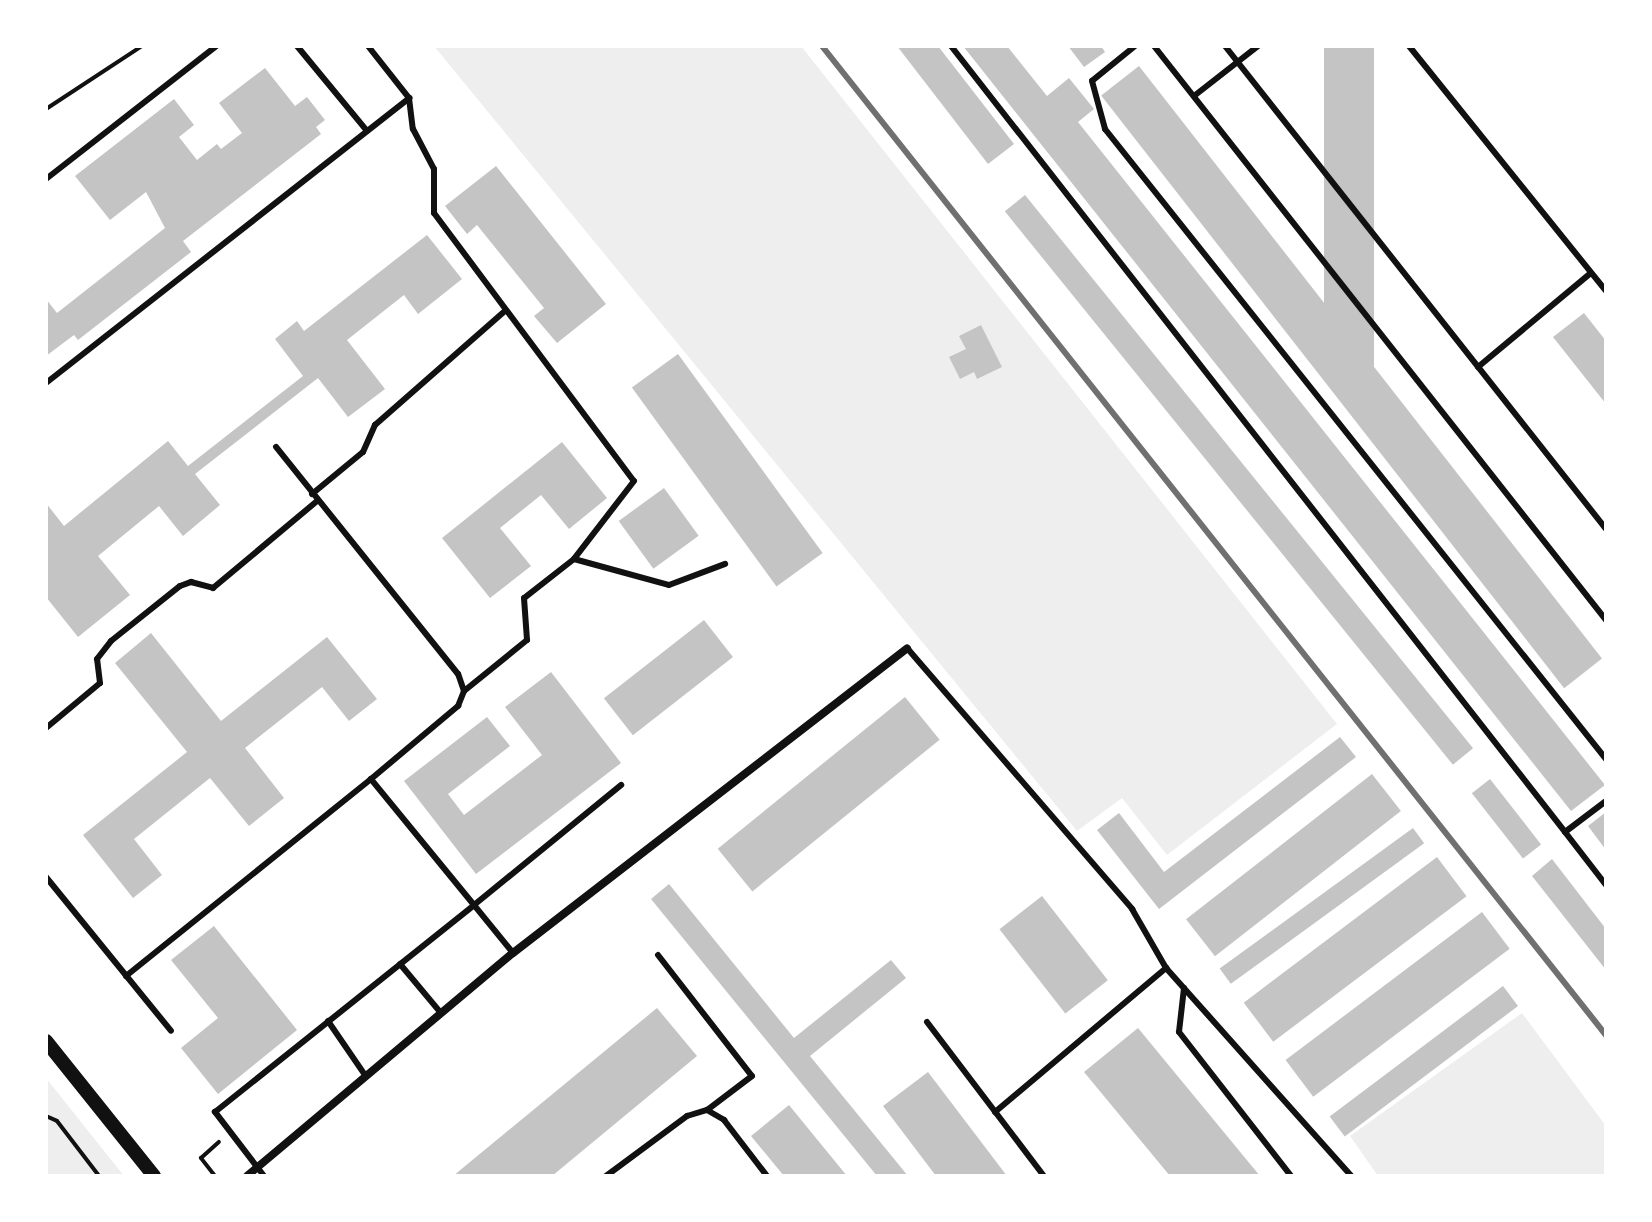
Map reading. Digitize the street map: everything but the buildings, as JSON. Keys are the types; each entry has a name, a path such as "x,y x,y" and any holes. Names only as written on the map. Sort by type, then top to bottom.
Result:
{"street":[{"path":"247,1176 513,953 907,648"},
{"path":"46,1041 154,1176"}],"lane":[{"path":"46,179 216,46"},
{"path":"297,46 367,131"},
{"path":"126,976 371,779 458,706 464,691 527,640 524,598 574,559 634,481 434,213 434,169 413,129 409,98 368,46"},
{"path":"951,46 1606,885"},
{"path":"1135,46 1092,81 1105,129 1606,759"},
{"path":"1154,46 1606,620"},
{"path":"1225,46 1606,529"},
{"path":"1194,96 1258,46"},
{"path":"1409,46 1606,291"},
{"path":"46,383 409,98"},
{"path":"1478,367 1591,273"},
{"path":"312,494 363,452 375,425 506,310"},
{"path":"276,447 458,674 464,691"},
{"path":"46,728 100,683 97,659 111,641 180,586 191,582 213,588 317,501"},
{"path":"574,559 669,585 725,564"},
{"path":"907,648 1132,909 1166,968 1351,1176"},
{"path":"371,779 513,953"},
{"path":"264,1176 215,1112 621,785"},
{"path":"1565,832 1606,801"},
{"path":"46,877 171,1031"},
{"path":"606,1176 687,1116 707,1110 752,1076 658,955"},
{"path":"400,964 441,1013"},
{"path":"995,1112 1166,968"},
{"path":"1184,988 1179,1032 1291,1176"},
{"path":"328,1021 365,1075"},
{"path":"927,1022 1044,1176"},
{"path":"707,1110 724,1120 767,1176"}],"path":[{"path":"46,109 142,46"},
{"path":"46,1116 57,1121 99,1176"},
{"path":"215,1176 201,1158 230,1132"}],"shaded area":[{"path":"434,46 801,46 1337,724 1167,855 1122,798 1077,831"},
{"path":"1522,1013 1606,1126 1606,1176 1378,1176 1350,1136"},
{"path":"46,1078 124,1176 46,1176"}],"railway":[{"path":"822,46 1606,1035"}]}
